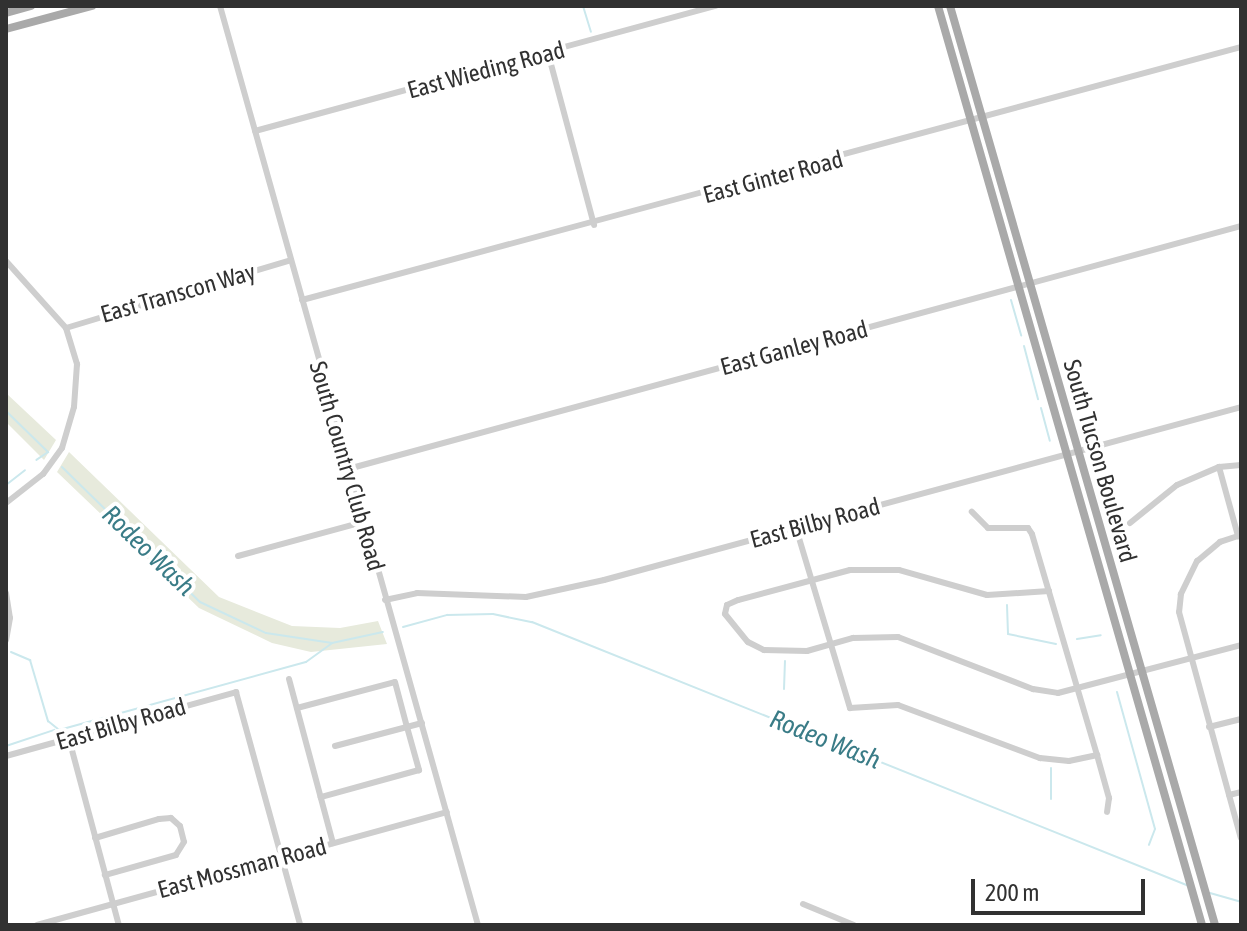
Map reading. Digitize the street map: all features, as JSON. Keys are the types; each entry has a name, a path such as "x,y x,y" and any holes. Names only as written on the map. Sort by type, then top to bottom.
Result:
{"main road":[{"path":"6,13 31,6"},
{"path":"6,29 92,6"},
{"name":"South Tucson Boulevard","path":"938,6 1202,925"},
{"name":"South Tucson Boulevard","path":"950,6 1215,925"}],"street":[{"name":"South Country Club Road","path":"220,6 478,925"},
{"name":"East Wieding Road","path":"255,131 716,6"},
{"name":"East Ginter Road","path":"302,300 594,225 1241,47"},
{"path":"548,53 594,225"},
{"name":"East Ganley Road","path":"348,469 1241,226"},
{"name":"East Transcon Way","path":"66,328 291,260"},
{"path":"6,261 66,328 77,364 74,407 62,448 43,474 6,503"},
{"name":"East Bilby Road","path":"385,600 417,593 526,597 796,528 1241,407"},
{"path":"1130,523 1177,485 1219,467 1241,465"},
{"path":"1219,467 1239,536 1220,542 1197,561 1178,593 1180,622 1189,658 1241,838"},
{"path":"972,512 988,528 1028,528 1079,690 1109,798 1107,812"},
{"path":"238,556 363,522"},
{"path":"796,528 850,708 898,705 1040,758 1069,761 1097,755"},
{"path":"1049,591 987,595 899,570 850,570 727,605 729,621 764,650 807,651 828,643 898,637 1033,689 1079,690 1241,645"},
{"path":"6,593 6,640"},
{"path":"289,679 333,843"},
{"path":"297,708 395,682 419,770 321,797"},
{"name":"East Bilby Road","path":"6,756 236,692 281,858"},
{"path":"1209,727 1241,719"},
{"path":"335,746 422,723"},
{"path":"69,739 119,925"},
{"path":"1229,795 1241,792"},
{"name":"East Mossman Road","path":"37,925 447,812"},
{"path":"95,838 159,819 171,818 180,826 184,842 176,855 105,875"},
{"path":"281,858 300,925"},
{"path":"803,904 854,925"}],"shaded area":[{"path":"6,393 56,440 44,460 6,422"},
{"path":"69,452 219,597 292,626 340,628 378,621 387,644 311,652 272,643 199,608 57,472"}],"waterway":[{"path":"583,6 591,32"},
{"path":"1011,300 1021,336"},
{"path":"1024,346 1038,399"},
{"path":"1041,408 1050,441"},
{"path":"6,411 48,452 36,460"},
{"name":"Rodeo Wash","path":"62,467 200,602 266,633 332,643 383,632"},
{"name":"Rodeo Wash","path":"6,485 25,470"},
{"path":"1007,605 1008,634 1056,644"},
{"name":"Rodeo Wash","path":"403,627 447,615 493,614 532,622 1189,886"},
{"path":"1077,639 1101,635"},
{"path":"11,652 30,660 48,721 59,730 306,662 332,643"},
{"path":"784,689 785,661"},
{"path":"1117,692 1155,829 1149,845"},
{"path":"6,746 54,730"},
{"path":"1051,768 1051,799"},
{"name":"Rodeo Wash","path":"1210,893 1241,902"}]}
